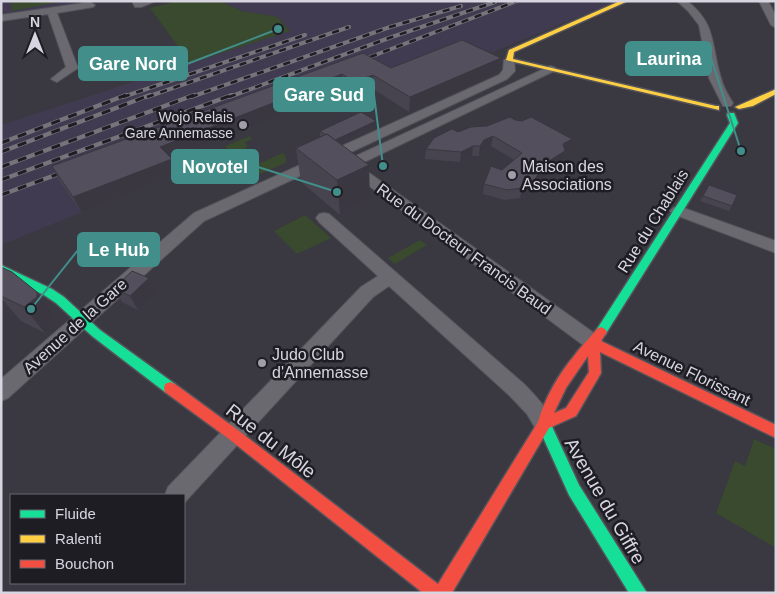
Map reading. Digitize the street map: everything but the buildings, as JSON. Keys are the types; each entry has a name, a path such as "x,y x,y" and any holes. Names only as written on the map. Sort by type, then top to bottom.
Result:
{"street":[{"path":"136,1 138,5 152,1"},
{"path":"625,1 511,51 509,60 716,108 721,112 735,111 776,91"},
{"path":"681,1 694,11 705,25 714,76 727,103 735,111"},
{"path":"763,1 776,24"},
{"path":"1,18 90,5"},
{"path":"52,10 72,68 57,79"},
{"name":"Avenue de la Gare","path":"1,392 195,220 503,77 509,71 509,60"},
{"path":"348,164 547,69"},
{"path":"716,108 718,104 727,103"},
{"name":"Rue du Chablais","path":"442,593 544,424 549,404 577,360 594,343 734,123 735,111"},
{"name":"Rue du Docteur Francis Baud","path":"334,154 594,343"},
{"path":"678,211 776,247"},
{"path":"324,218 517,390 534,408 544,424 571,412 575,406 594,374 594,343"},
{"name":"Rue du Môle","path":"2,267 53,295 81,321 234,435 437,593"},
{"path":"177,494 367,292 389,277"},
{"name":"Avenue Florissant","path":"594,343 776,432"},
{"name":"Avenue du Giffre","path":"544,424 556,455 577,496 639,593"}],"shaded area":[{"path":"2,1 102,1 4,15"},
{"path":"220,1 617,1 493,52 472,49 353,84 309,102 311,104 166,161 177,174 1,245 1,125 289,31 280,19 274,16 242,11"}],"green space":[{"path":"11,1 65,1 12,11"},
{"path":"177,1 220,1 242,11 274,16 280,19 290,31 190,63 150,8"},
{"path":"250,136 252,139 245,142 248,147 245,148 247,150 241,153 243,156 235,159 238,162 212,173 199,160 227,149 225,146"},
{"path":"283,153 286,155 284,156 287,162 256,176 248,172 251,171 248,168"},
{"path":"305,215 331,238 297,254 274,231"},
{"path":"420,240 427,245 395,264 388,258"},
{"path":"754,439 776,449 776,548 716,513 735,461 745,466"}],"railway":[{"path":"357,62 517,1"},
{"path":"229,97 389,38 495,2"},
{"path":"191,97 390,27 461,6"},
{"path":"147,97 349,27"},
{"path":"123,97 305,35"},
{"path":"1,143 126,95"},
{"path":"1,152 150,95"},
{"path":"1,167 194,95"},
{"path":"1,180 232,95"},
{"path":"1,195 69,170"}],"traffic: fast":[{"path":"601,332 734,123 731,115"},
{"path":"1,269 48,292 60,300 96,333 170,388"},
{"path":"544,424 574,490 639,593"}],"traffic: slow":[{"path":"625,1 511,51 509,60 716,108"},
{"path":"739,107 750,104 776,91"}],"traffic: jam":[{"path":"442,593 544,424 561,384 576,362 601,332"},
{"path":"594,343 776,432"},
{"path":"544,424 571,412 595,373 594,343"},
{"path":"170,388 234,435 437,593"}],"place":[{"name":"Gare Nord","path":"278,29"},
{"name":"Wojo Relais Gare Annemasse","path":"243,125"},
{"name":"Laurina","path":"741,151"},
{"name":"Gare Sud","path":"383,166"},
{"name":"Maison des Associations","path":"512,175"},
{"name":"Novotel","path":"337,192"},
{"name":"Le Hub","path":"31,309"},
{"name":"Judo Club d'Annemasse","path":"262,363"}]}
